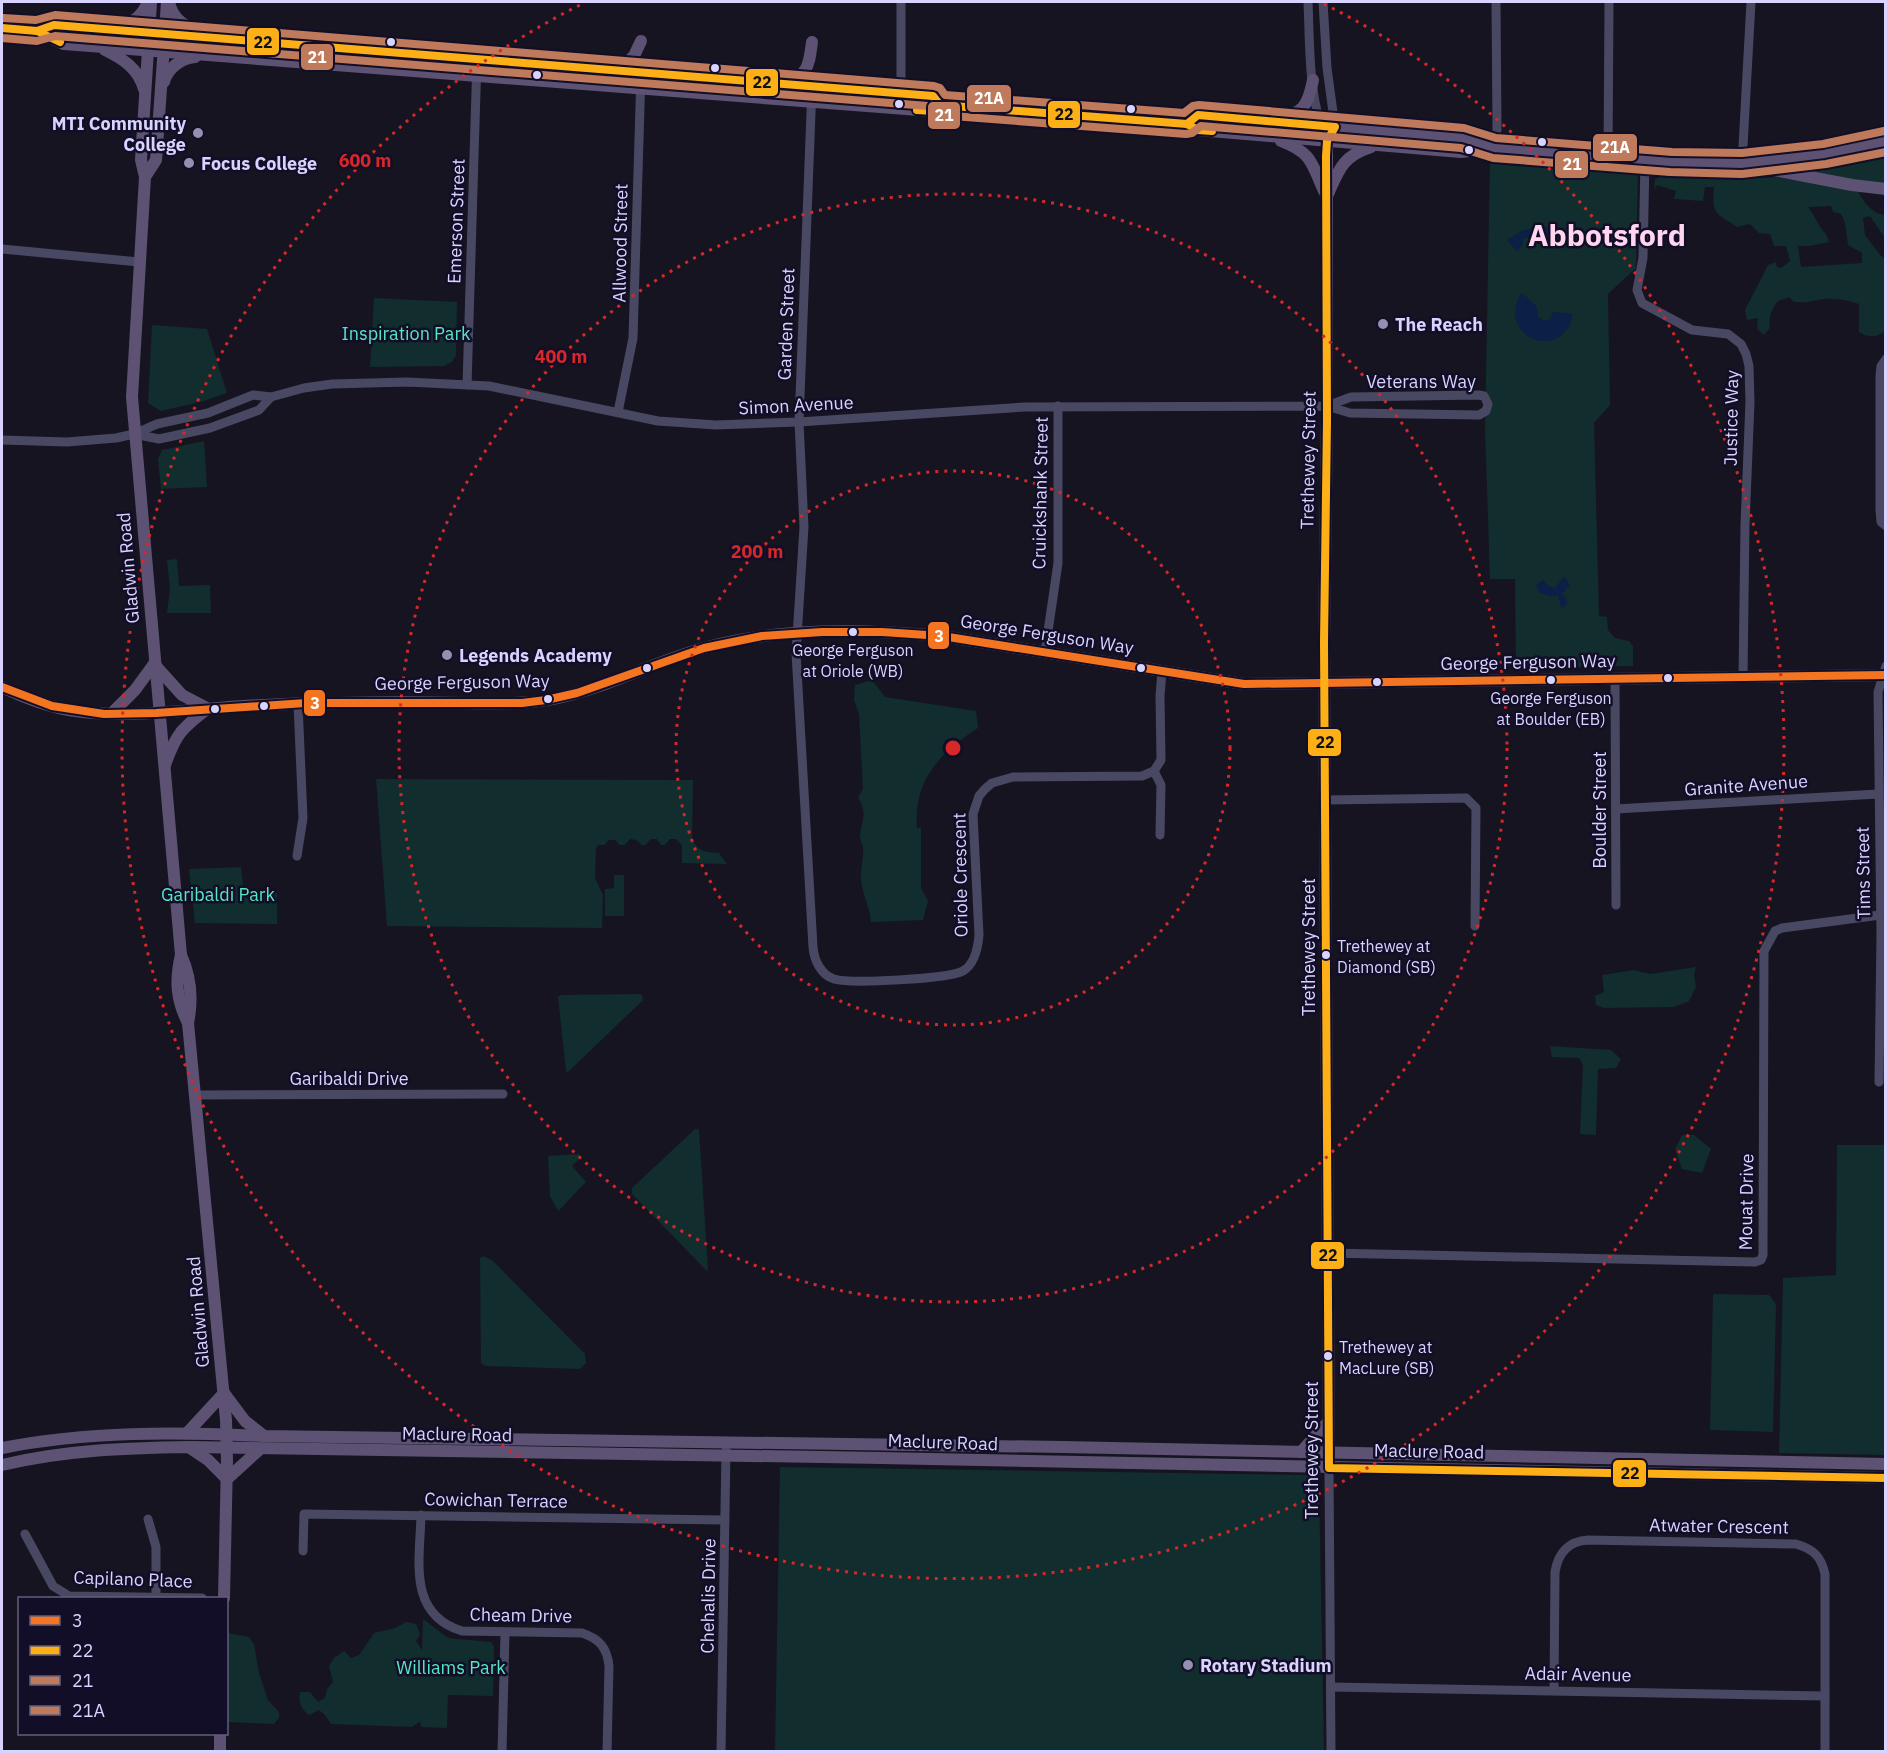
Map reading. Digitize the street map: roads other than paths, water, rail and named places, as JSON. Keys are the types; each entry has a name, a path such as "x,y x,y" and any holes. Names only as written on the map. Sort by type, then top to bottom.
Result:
{"main road":[{"path":"99,29 123,26 137,19 150,2"},
{"name":"Gladwin Road","path":"150,2 141,160 145,177 132,397 181,955 177,978 180,1007 188,1023 224,1393 227,1448 224,1597"},
{"path":"168,2 178,20 189,28 227,39"},
{"name":"Gladwin Road","path":"145,177 156,160 168,2"},
{"path":"37,31 54,25 933,96 940,105"},
{"path":"2,28 37,31 64,44 932,111 940,105 1187,124 1197,130 1375,146 1461,152 1494,148 1645,160 1742,164 1852,185 1886,189"},
{"path":"618,71 634,56 641,41 641,73"},
{"path":"776,84 792,81 804,73 808,67 812,42"},
{"path":"98,46 131,66 140,76 146,95"},
{"path":"160,101 166,76 175,66 188,58 219,56"},
{"path":"1267,121 1293,114 1302,109 1310,97 1313,80"},
{"path":"1187,124 1198,115 1463,138 1494,148"},
{"path":"1269,136 1300,149 1307,155 1327,198"},
{"name":"Trethewey Street","path":"1327,141 1324,683 1329,1468"},
{"path":"1742,164 1825,154 1886,141"},
{"path":"1327,198 1346,159 1375,146"},
{"name":"George Ferguson Way","path":"2,687 26,698 70,710 112,713 158,713 298,704 539,701 559,698 596,687 704,648 743,639 796,633 908,633 942,636 1244,684 1743,677 1884,672"},
{"path":"112,713 135,690 154,664 182,695 208,709 185,726 177,736 164,769"},
{"path":"188,1432 224,1393 245,1421 264,1436"},
{"path":"1301,1452 1329,1421"},
{"name":"Maclure Road","path":"2,1448 112,1434 188,1432 264,1436 726,1442 1886,1464"},
{"path":"189,1447 208,1460 227,1479 260,1449"},
{"name":"Maclure Road","path":"2,1465 74,1452 189,1447 1886,1478"},
{"path":"220,1735 220,1752"}],"street":[{"path":"901,2 901,94"},
{"name":"Trethewey Street","path":"1308,2 1313,80 1320,126 1327,141"},
{"path":"1323,2 1327,68 1335,127"},
{"path":"1494,148 1497,130 1496,2"},
{"path":"1608,157 1610,2"},
{"path":"1742,164 1751,2"},
{"name":"Emerson Street","path":"467,385 477,59"},
{"name":"Allwood Street","path":"618,412 633,338 641,73"},
{"name":"Garden Street","path":"796,633 804,526 799,422 812,87"},
{"name":"Trethewey Street","path":"1327,141 1335,127"},
{"name":"Justice Way","path":"1645,160 1643,258 1637,290 1639,298 1642,303 1682,326 1734,337 1746,354 1749,366 1743,677"},
{"path":"2,249 139,262"},
{"path":"1885,359 1880,382 1880,510 1881,522 1886,526"},
{"name":"Simon Avenue","path":"134,434 157,424 208,413 253,395 271,397 304,388 332,384 407,382 508,390 691,424 799,422 1058,406 1327,406"},
{"name":"Veterans Way","path":"1423,395 1479,395 1484,396 1488,404 1486,411 1479,415 1350,413 1327,406 1351,397 1423,395"},
{"name":"Simon Avenue","path":"134,434 159,439 210,428 259,410 271,397"},
{"name":"Cruickshank Street","path":"1044,652 1058,563 1058,406"},
{"path":"2,440 67,442 134,434"},
{"name":"Oriole Crescent","path":"796,633 796,669 814,958 819,968 832,979 851,981 932,977 964,970 977,953 979,934 973,814 979,796 992,783 1013,777 1142,776 1154,771"},
{"path":"1160,835 1161,785 1154,771 1161,760 1162,671"},
{"name":"Tims Street","path":"1880,1082 1883,935 1880,915 1878,692 1884,672"},
{"name":"Boulder Street","path":"1615,679 1616,905"},
{"path":"297,856 303,818 298,704"},
{"name":"Granite Avenue","path":"1616,809 1878,794"},
{"path":"1325,800 1466,798 1476,808 1474,926"},
{"name":"Mouat Drive","path":"1329,1253 1755,1262 1761,1260 1763,1255 1764,951 1775,931 1788,926 1880,915"},
{"name":"Garibaldi Drive","path":"195,1095 503,1094"},
{"name":"Chehalis Drive","path":"721,1752 726,1442"},
{"name":"Trethewey Street","path":"1329,1468 1331,1752"},
{"name":"Cowichan Terrace","path":"303,1551 304,1514 725,1520"},
{"name":"Cheam Drive","path":"421,1515 419,1581 422,1596 430,1610 440,1620 456,1629 505,1633 582,1633 593,1636 602,1644 608,1653 609,1666 608,1752"},
{"path":"148,1519 156,1547 156,1597"},
{"name":"Capilano Place","path":"25,1534 54,1587 69,1596 112,1597"},
{"name":"Atwater Crescent","path":"1554,1690 1555,1572 1561,1553 1573,1543 1588,1540 1796,1544 1817,1554 1825,1574 1825,1752"},
{"path":"502,1752 505,1633"},
{"name":"Adair Avenue","path":"1331,1687 1825,1696"}],"water":[{"path":"1539,226 1562,229 1577,237 1569,245 1563,245 1563,238 1553,238 1545,233 1537,238 1523,238 1523,244 1517,251 1507,240 1521,231"},
{"path":"1522,293 1537,307 1538,317 1545,321 1550,319 1553,312 1573,314 1566,330 1556,339 1544,341 1532,338 1522,331 1516,321 1515,308"},
{"path":"1564,576 1570,585 1562,594 1567,604 1561,607 1558,595 1549,596 1540,593 1536,585 1543,580 1548,586 1555,588"}],"place":[{"name":"MTI Community College","path":"198,133"},
{"name":"Focus College","path":"189,163"},
{"name":"The Reach","path":"1383,324"},
{"name":"George Ferguson at Oriole (WB)","path":"853,632"},
{"name":"Legends Academy","path":"447,655"},
{"name":"George Ferguson at Boulder (EB)","path":"1551,680"},
{"name":"Trethewey at Diamond (SB)","path":"1326,955"},
{"name":"Trethewey at MacLure (SB)","path":"1328,1356"},
{"name":"Rotary Stadium","path":"1188,1665"}],"district":[{"name":"Abbotsford","path":"1607,234"}],"park label":[{"name":"Inspiration Park","path":"406,333"},
{"name":"Garibaldi Park","path":"218,894"},
{"name":"Williams Park","path":"451,1667"}]}
